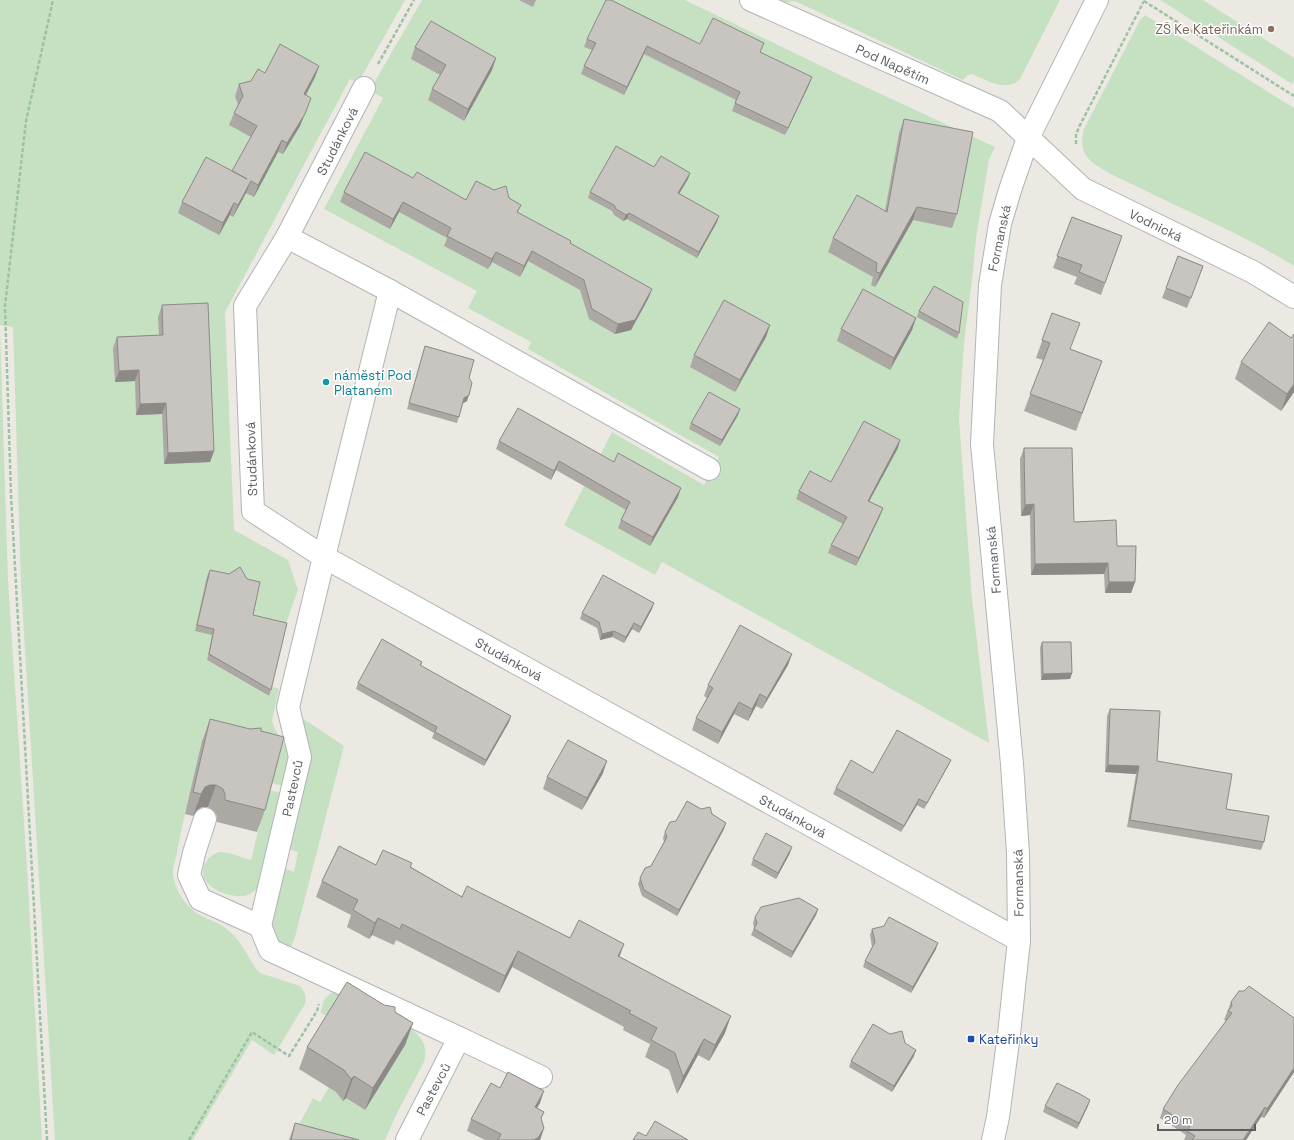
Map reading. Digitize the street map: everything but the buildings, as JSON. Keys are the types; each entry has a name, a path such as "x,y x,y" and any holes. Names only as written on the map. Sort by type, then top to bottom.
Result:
{"street":[{"name":"Pod Napětím","path":"751,0 1000,111 1028,138"},
{"name":"Formanská","path":"993,1140 998,1117 1011,1021 1019,940 1018,853 1012,764 982,444 990,284 1000,224 1028,138 1097,0"},
{"name":"Studánková","path":"364,88 287,237 245,306 253,511 324,557 1019,940"},
{"name":"Vodnická","path":"1028,138 1083,189 1254,272 1294,297"},
{"path":"287,237 390,291 709,469"},
{"path":"324,557 390,291"},
{"name":"Pastevců","path":"260,926 300,757 288,707 324,557"},
{"path":"205,819 194,853 189,875 200,899 260,926 270,950 541,1077"},
{"path":"418,1140 462,1039"},
{"name":"Pastevců","path":"407,1140 462,1039"}],"path":[{"path":"47,1140 11,495 5,306 26,121 53,0"},
{"path":"364,88 414,0"},
{"path":"1076,146 1076,135 1079,127 1143,0 1294,96"},
{"path":"189,1140 252,1032 289,1056 317,1011 328,977"}],"green space":[{"path":"0,0 405,0 358,83 350,79 225,312 234,530 288,560 298,590 284,629 212,635 207,660 268,696 271,686 279,689 272,721 275,729 290,753 285,786 270,783 275,759 185,814 177,855 173,867 173,877 180,895 188,905 205,918 222,925 234,935 260,973 300,986 306,999 305,1004 274,1055 252,1040 193,1140 55,1140 21,585 13,327 0,325"},
{"path":"422,0 685,0 840,75 995,147 989,160 976,238 964,343 959,418 972,599 989,743 662,562 655,575 564,525 612,432 704,485 719,457 528,349 531,342 468,308 477,291 324,209 383,98 370,90"},
{"path":"772,0 1060,0 1020,79 1015,83 1003,85 990,82 972,74 968,75 963,80 797,2 793,1 781,4"},
{"path":"1160,0 1203,0 1294,58 1294,81 1292,84"},
{"path":"1145,15 1294,108 1294,266 1236,234 1106,171 1094,164 1087,157 1083,149 1082,142 1084,129 1140,20"},
{"path":"0,329 8,581 27,867 42,1140 0,1140"},
{"path":"302,718 344,746 295,937 289,951 279,947 272,929 284,868 294,872 298,852 289,849 310,750 309,743 303,732"},
{"path":"268,790 282,793 259,887 252,893 244,896 236,896 220,892 206,882 203,875 208,859 214,854 224,852 251,860"},
{"path":"334,992 343,994 409,1026 420,1037 424,1046 424,1062 397,1113 385,1140 291,1140 313,1098 320,1102 329,1087 330,1018 321,1013 324,1000 328,995"}],"place":[{"name":"ZŠ Ke Kateřinkám","path":"1271,29"},
{"name":"náměstí Pod Platanem","path":"326,382"},
{"name":"Kateřinky","path":"971,1039"}]}
